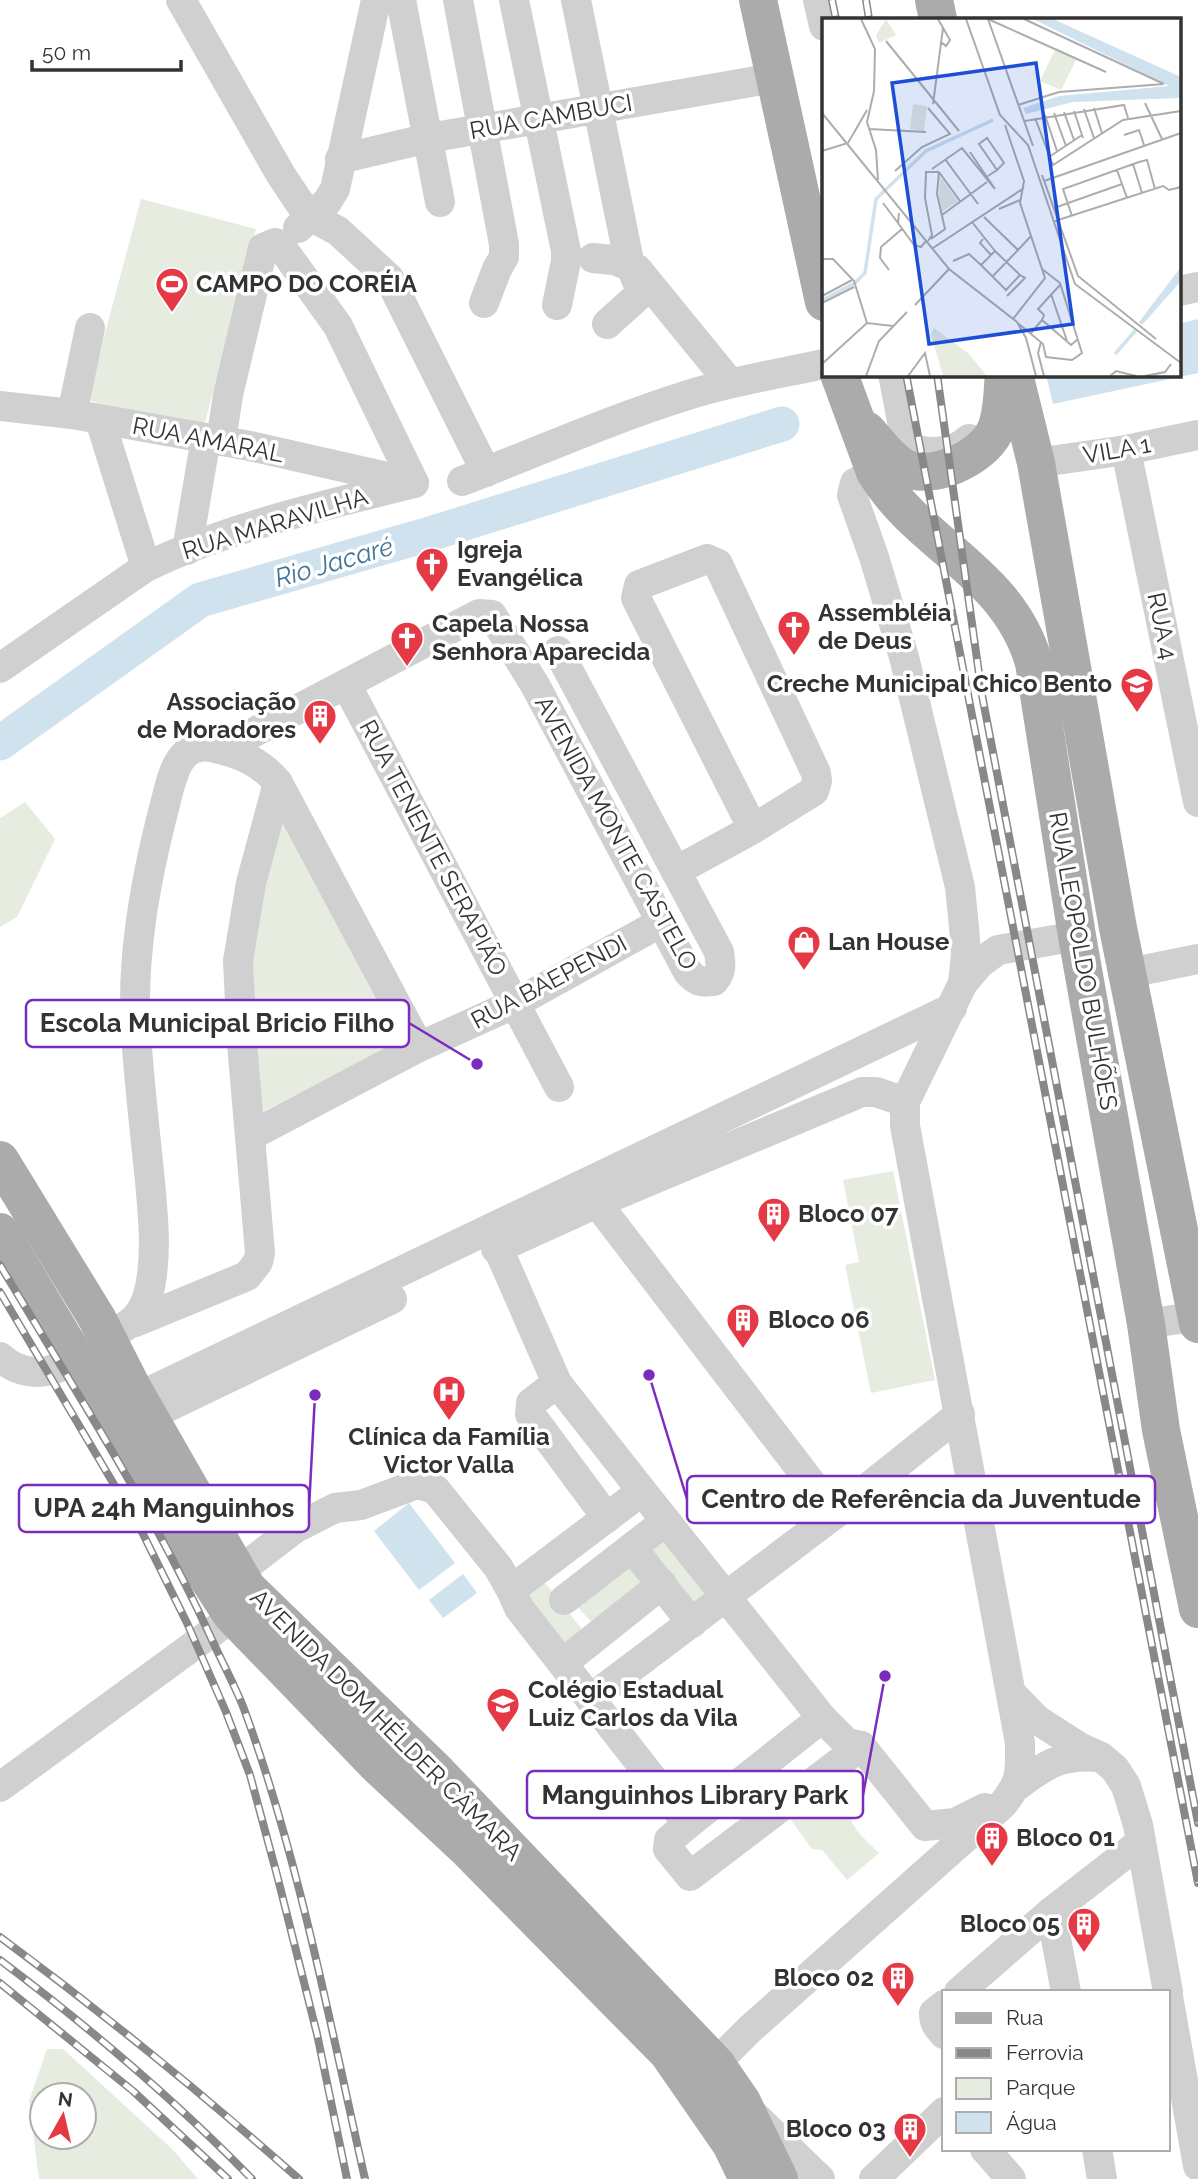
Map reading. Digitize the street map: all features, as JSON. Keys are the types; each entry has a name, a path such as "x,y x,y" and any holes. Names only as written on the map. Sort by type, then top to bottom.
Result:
{"main road":[{"path":"758,0 822,293"},
{"path":"934,0 938,18"},
{"name":"RUA LEOPOLDO BULHÕES","path":"840,376 875,472 883,486 921,526 980,576 1016,620 1028,642 1034,663 1077,936 1146,1324 1161,1430 1198,1609"},
{"path":"857,421 897,463 908,469 944,469 967,460 981,450 994,433 999,417 1004,376"},
{"name":"RUA LEOPOLDO BULHÕES","path":"1015,376 1037,463 1118,928 1187,1208 1198,1319"},
{"name":"AVENIDA DOM HÉLDER CÂMARA","path":"0,1160 144,1406 239,1591"},
{"name":"AVENIDA DOM HÉLDER CÂMARA","path":"0,1232 104,1334 200,1566 239,1591 438,1773 704,2075 742,2102 779,2179"},
{"name":"AVENIDA DOM HÉLDER CÂMARA","path":"704,2075 748,2179"}],"street":[{"path":"181,0 281,174 310,216 338,231 388,278 400,297 474,477 677,399 730,383 822,364"},
{"path":"187,550 214,440 272,246 332,195 376,0"},
{"path":"401,0 440,202"},
{"path":"458,0 504,244 504,257 484,303"},
{"path":"514,0 566,251 557,305"},
{"path":"576,0 629,261 640,289 637,297 607,324"},
{"path":"818,0 822,18"},
{"path":"921,0 924,18"},
{"name":"RUA CAMBUCI","path":"340,159 429,138 762,80"},
{"path":"272,246 338,326 414,483"},
{"path":"593,258 614,260 637,269 730,383"},
{"path":"1180,291 1198,287"},
{"path":"90,328 86,417 146,568"},
{"path":"893,376 907,447 936,452 950,451 964,444 975,433 988,403 989,376"},
{"name":"RUA AMARAL","path":"0,406 86,417 250,446 414,483"},
{"name":"VILA 1","path":"1037,463 1126,450 1198,435"},
{"name":"RUA 4","path":"1126,450 1197,790"},
{"path":"875,472 855,483 852,495 904,657 960,887 966,954 957,996"},
{"name":"RUA MARAVILHA","path":"0,668 146,568 243,528 414,483"},
{"path":"676,872 753,829 814,790 817,781 816,773 718,564 707,559 639,585 636,598 753,829"},
{"name":"AVENIDA MONTE CASTELO","path":"346,684 479,614 492,615 535,685 688,972 704,983 713,981 719,974 721,965 719,952 558,651"},
{"path":"222,749 346,684"},
{"name":"RUA TENENTE SERAPIÃO","path":"346,684 559,1087"},
{"path":"0,1357 13,1367 49,1373 144,1307 150,1287 155,1237 136,1032 135,981 140,931 153,858 175,768 183,754 191,749 207,746 240,754 257,762 278,783 419,1047"},
{"path":"104,1334 247,1276 260,1253 238,961 251,883 278,783"},
{"name":"RUA BAEPENDI","path":"250,1136 419,1047 516,1003 660,923"},
{"path":"494,1239 557,1383 725,1598 822,1718 847,1743 861,1746 925,1826 956,1823 1013,1791 1020,1769 1020,1743 905,1126 905,1102 957,996 980,963 998,950 1077,936"},
{"path":"1129,973 1198,959"},
{"path":"144,1406 494,1239 957,996"},
{"path":"494,1239 597,1203 862,1092 876,1092 905,1102"},
{"path":"597,1203 835,1514"},
{"path":"1146,1324 1198,1319"},
{"path":"557,1383 531,1403 530,1414 607,1518"},
{"path":"590,1699 835,1514 960,1414"},
{"path":"0,1787 219,1627 239,1591 294,1529 335,1508 362,1505 417,1484 435,1489 498,1567 519,1608 688,1824"},
{"path":"511,1590 642,1491"},
{"path":"564,1600 666,1521"},
{"path":"632,1548 692,1623"},
{"path":"539,1570 594,1638"},
{"path":"563,1663 663,1584"},
{"path":"1011,1693 1036,1719 1081,1748 1101,1757 1115,1769 1126,1786 1141,1842 1167,1990"},
{"path":"822,1718 669,1840 668,1849 690,1875 861,1746"},
{"path":"704,2075 750,2029 1045,1765 1060,1759 1101,1757"},
{"path":"961,1990 1051,1912 1141,1842"},
{"path":"1051,1912 1066,1990"},
{"path":"1170,2005 1198,2166"},
{"path":"942,2007 934,2014 935,2025 942,2033"},
{"path":"742,2102 820,2179"},
{"path":"874,2179 942,2114"},
{"path":"987,2151 1011,2179"},
{"path":"1097,2151 1102,2179"}],"green space":[{"name":"CAMPO DO CORÉIA","path":"141,199 256,229 203,430 87,400"},
{"path":"25,802 55,839 17,917 0,927 0,818"},
{"path":"282,818 405,1039 254,1116 247,938"},
{"path":"893,1171 935,1380 871,1393 845,1265 859,1262 843,1180"},
{"path":"662,1529 708,1590 693,1613 640,1545"},
{"path":"631,1556 653,1582 597,1628 574,1603"},
{"path":"541,1578 589,1638 567,1656 524,1593"},
{"path":"838,1779 846,1782 854,1793 853,1824 879,1853 847,1880 822,1850 812,1849 788,1816"},
{"path":"47,2049 63,2049 98,2081 36,2081"},
{"path":"98,2081 172,2149 198,2179 39,2179 35,2151 98,2151"}],"water":[{"path":"1198,319 1198,373 1053,404 1046,376 1180,376 1180,324"},
{"path":"409,1503 455,1563 419,1590 374,1531"},
{"path":"463,1574 477,1593 443,1618 429,1600"}],"waterway":[{"name":"Rio Jacaré","path":"0,743 200,600 433,533 782,424"}],"railway":[{"path":"832,0 836,18"},
{"path":"866,0 869,18"},
{"path":"906,376 1198,1883"},
{"path":"937,376 982,695 1198,1823"},
{"path":"0,1265 139,1497 190,1593 244,1709 264,1766 297,1882 365,2179"},
{"path":"0,1292 141,1530 187,1623 226,1712 250,1775 277,1875 317,2034 347,2179"},
{"path":"0,1937 152,2055 299,2179"},
{"path":"0,1960 130,2065 192,2120 252,2179"},
{"path":"0,1983 133,2091 228,2179"}],"place":[{"name":"CAMPO DO CORÉIA","path":"172,314"},
{"name":"Igreja Evangélica","path":"432,594"},
{"name":"Assembléia de Deus","path":"794,657"},
{"name":"Capela Nossa Senhora Aparecida","path":"407,668"},
{"name":"Creche Municipal Chico Bento","path":"1137,714"},
{"name":"Associação de Moradores","path":"320,746"},
{"name":"Lan House","path":"804,972"},
{"name":"Escola Municipal Bricio Filho","path":"477,1064"},
{"name":"Bloco 07","path":"774,1244"},
{"name":"Bloco 06","path":"743,1350"},
{"name":"Centro de Referência da Juventude","path":"649,1375"},
{"name":"UPA 24h Manguinhos","path":"315,1395"},
{"name":"Clínica da Família Victor Valla","path":"449,1422"},
{"name":"Manguinhos Library Park","path":"885,1676"},
{"name":"Colégio Estadual Luiz Carlos da Vila","path":"503,1734"},
{"name":"Bloco 01","path":"992,1868"},
{"name":"Bloco 05","path":"1084,1954"},
{"name":"Bloco 02","path":"898,2008"},
{"name":"Bloco 03","path":"910,2159"}]}
